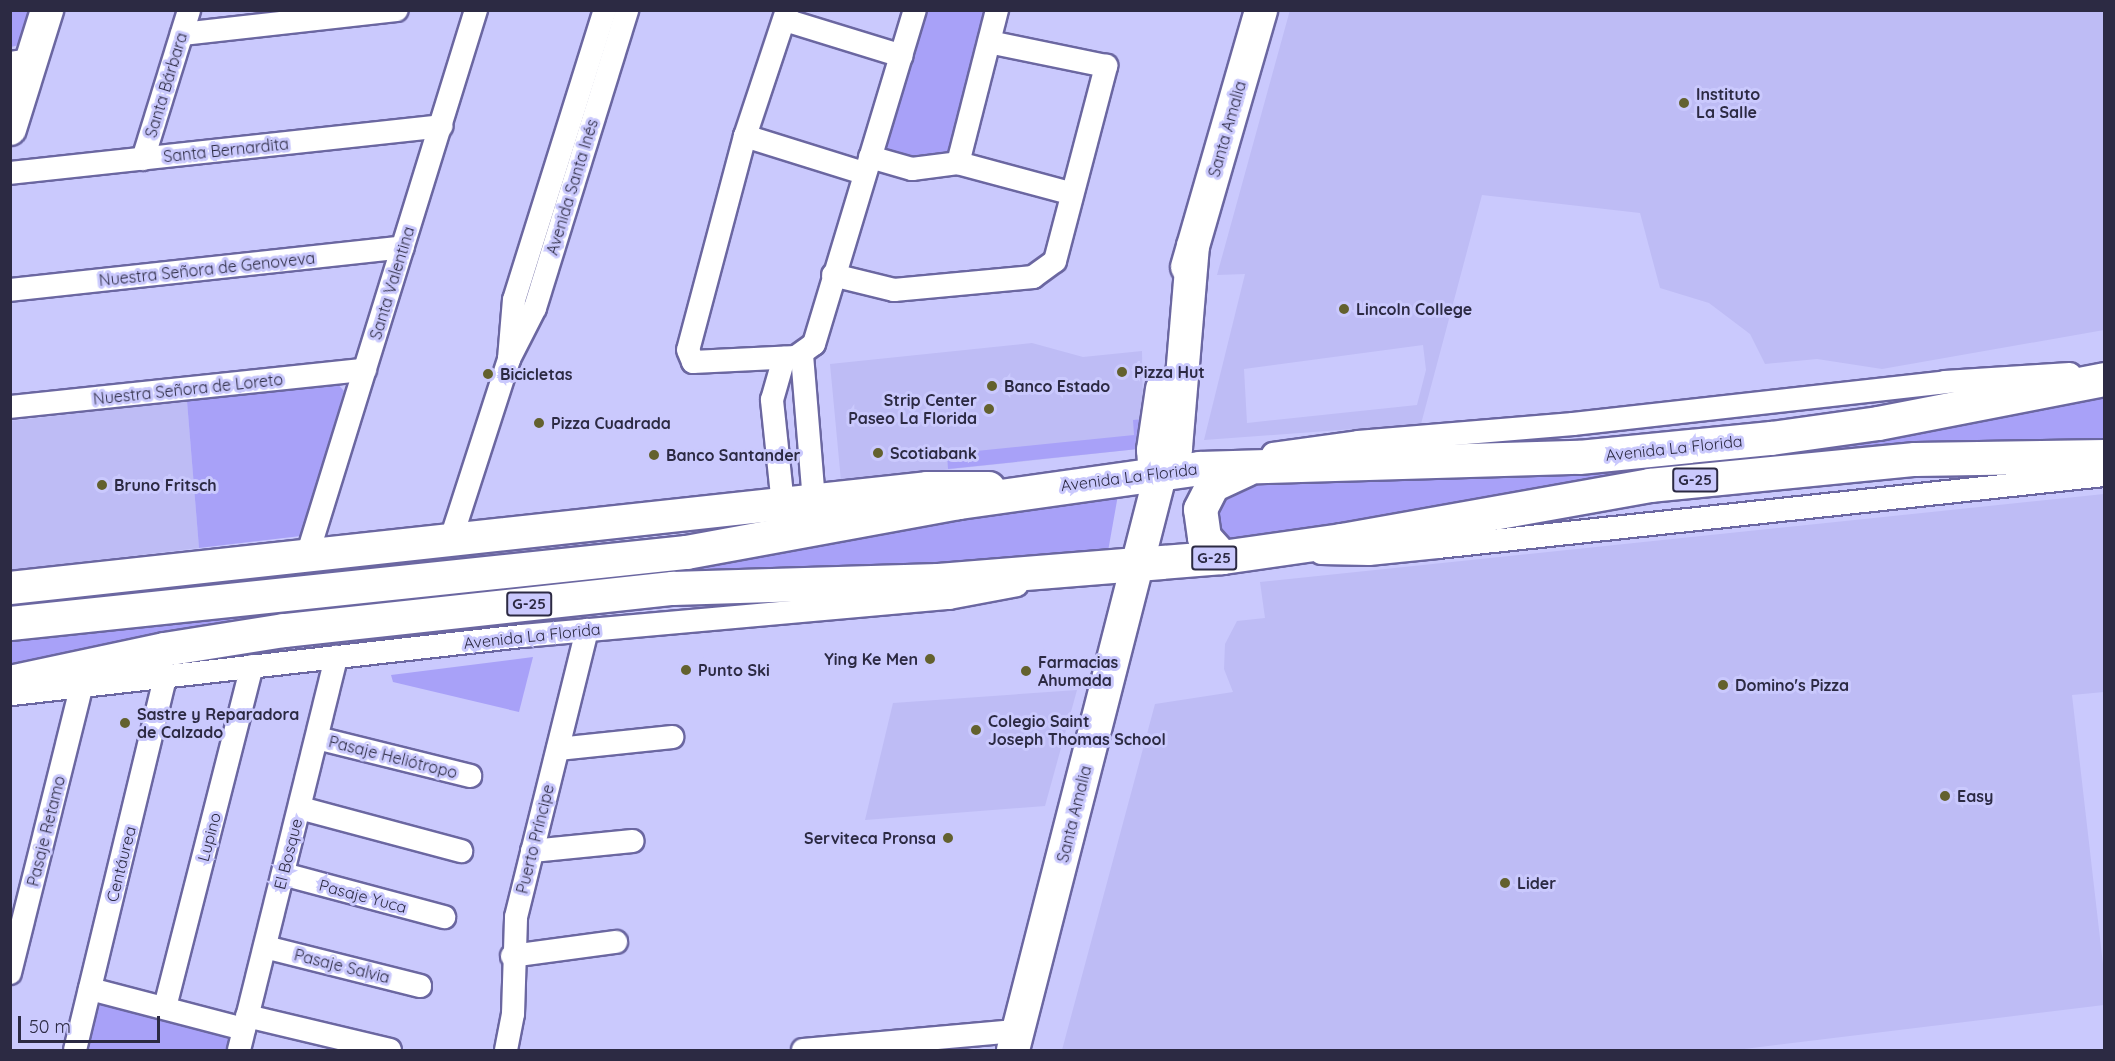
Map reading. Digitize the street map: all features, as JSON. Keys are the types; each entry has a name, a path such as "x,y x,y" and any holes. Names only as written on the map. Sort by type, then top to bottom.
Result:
{"main road":[{"name":"Avenida La Florida","path":"10,623 686,552 1020,492 1161,472 1252,465 1579,457 1700,446 1878,423 2104,377"},
{"name":"Avenida La Florida","path":"10,682 238,636 672,588 1052,573 1222,557 1290,547 1649,485 1905,460 2104,456"},
{"path":"1222,557 1211,548 1201,530 1200,509 1204,496 1224,477 1252,465"}],"street":[{"path":"10,129 21,61 47,10"},
{"name":"Santa Bárbara","path":"143,159 189,10"},
{"path":"182,34 397,10"},
{"name":"Santa Valentina","path":"307,556 476,10"},
{"name":"Avenida Santa Inés","path":"509,359 514,300 605,10"},
{"name":"Avenida Santa Inés","path":"450,542 509,359 535,308 627,10"},
{"path":"783,505 772,400 793,357 816,338 915,10"},
{"path":"958,163 997,10"},
{"name":"Santa Amalia","path":"1016,1041 1161,472 1154,463 1153,450 1172,327 1261,10"},
{"path":"793,357 696,363 688,356 745,136 786,15 902,56"},
{"path":"834,275 894,290 1033,277 1054,261 1070,193 1106,66 989,42"},
{"name":"Santa Bernardita","path":"10,173 441,126"},
{"path":"745,136 867,165 912,169 958,163 1070,193"},
{"name":"Nuestra Señora de Genoveva","path":"10,290 403,247"},
{"path":"793,357 814,502"},
{"name":"Nuestra Señora de Loreto","path":"10,407 365,370"},
{"name":"Avenida La Florida","path":"1290,547 1327,554 1369,554 2104,475"},
{"name":"Avenida La Florida","path":"10,588 952,487 1020,492"},
{"name":"Avenida La Florida","path":"10,694 81,688 252,666 587,630 950,598 1000,590 1052,573"},
{"name":"Puerto Príncipe","path":"506,1050 513,1014 512,956 516,917 587,630"},
{"name":"El Bosque","path":"239,1050 336,657"},
{"name":"Lupino","path":"165,1007 252,666"},
{"name":"Centáurea","path":"75,1050 165,677"},
{"name":"Pasaje Retamo","path":"10,973 81,688"},
{"path":"558,749 672,737"},
{"name":"Pasaje Heliótropo","path":"317,738 470,776"},
{"path":"300,808 461,851"},
{"path":"532,851 633,841"},
{"name":"Pasaje Yuca","path":"283,874 444,917"},
{"path":"512,956 616,942"},
{"name":"Pasaje Salvia","path":"265,946 420,986"},
{"path":"90,989 165,1007 390,1050"},
{"path":"803,1050 1016,1041"}],"shaded area":[{"path":"11,10 30,11 19,45 11,47"},
{"name":"Instituto La Salle","path":"1290,10 2104,11 2104,330 1882,369 1817,359 1765,364 1750,334 1709,303 1660,288 1640,213 1482,195 1421,424 1204,440 1245,274 1217,275","holes":["1423,345 1426,370 1417,405 1247,423 1244,369"]},
{"path":"925,11 991,11 951,155 935,162 888,158 883,147"},
{"name":"Strip Center Paseo La Florida","path":"1032,343 1083,357 1142,351 1143,419 1138,449 841,481 830,364"},
{"path":"335,381 344,391 301,536 199,548 187,401"},
{"path":"2104,393 2104,444 1520,494 1260,538 1230,539 1218,524 1220,500 1241,485"},
{"name":"Bruno Fritsch","path":"187,401 199,548 11,570 10,421"},
{"path":"1143,419 1138,449 948,469 947,454 1134,435 1133,420"},
{"path":"2104,494 2104,692 2072,695 2104,973 2104,1005 1736,1050 1062,1050 1155,704 1233,692 1224,669 1225,644 1237,621 1265,618 1260,582"},
{"path":"1118,495 1107,557 11,671 11,635 721,561 880,536 976,514"},
{"path":"481,547 486,562 11,608 10,598"},
{"path":"533,657 519,712 393,682 391,675"},
{"path":"1077,690 1045,806 865,820 893,703"},
{"path":"93,1001 230,1034 227,1050 80,1050"}],"place":[{"name":"Instituto La Salle","path":"1684,103"},
{"name":"Lincoln College","path":"1344,309"},
{"name":"Pizza Hut","path":"1122,372"},
{"name":"Bicicletas","path":"488,374"},
{"name":"Banco Estado","path":"992,386"},
{"name":"Strip Center Paseo La Florida","path":"989,409"},
{"name":"Pizza Cuadrada","path":"539,423"},
{"name":"Scotiabank","path":"878,453"},
{"name":"Banco Santander","path":"654,455"},
{"name":"Bruno Fritsch","path":"102,485"},
{"name":"Ying Ke Men","path":"930,659"},
{"name":"Punto Ski","path":"686,670"},
{"name":"Farmacias Ahumada","path":"1026,671"},
{"name":"Domino's Pizza","path":"1723,685"},
{"name":"Sastre y Reparadora de Calzado","path":"125,723"},
{"name":"Colegio Saint Joseph Thomas School","path":"976,730"},
{"name":"Easy","path":"1945,796"},
{"name":"Serviteca Pronsa","path":"948,838"},
{"name":"Lider","path":"1505,883"}]}
